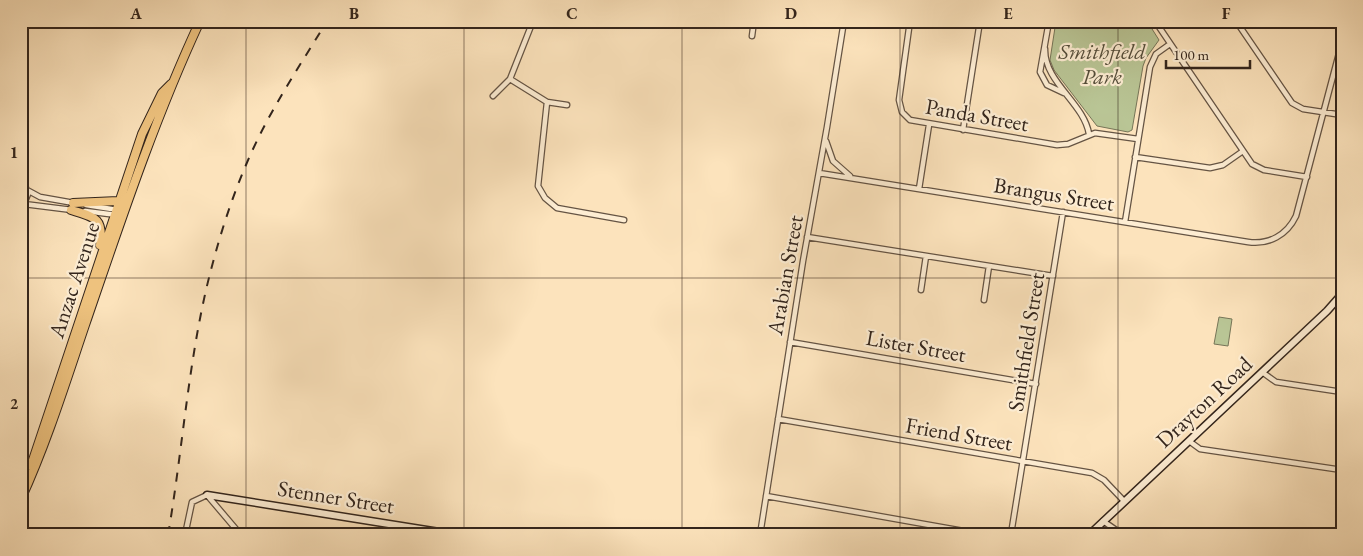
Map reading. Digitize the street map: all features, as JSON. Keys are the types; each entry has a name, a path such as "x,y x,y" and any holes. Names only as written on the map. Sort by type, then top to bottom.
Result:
{"highway":[{"name":"Anzac Avenue","path":"22,497 53,424 124,213 171,83 200,21"},
{"name":"Anzac Avenue","path":"22,497 118,201 150,115 162,93 171,83"},
{"path":"72,206 118,201"},
{"path":"72,206 91,216 101,225 99,260"}],"main road":[{"name":"Drayton Road","path":"1089,535 1327,311 1342,294"},
{"name":"Stenner Street","path":"207,496 458,535"}],"street":[{"path":"493,96 510,79 533,21"},
{"path":"752,36 754,21"},
{"name":"Arabian Street","path":"760,535 807,237 826,137 844,21"},
{"name":"Panda Street","path":"910,21 899,104 902,112 910,120 929,125 1060,145 1089,134 1098,133 1138,139"},
{"path":"963,130 980,21"},
{"path":"1049,21 1045,49 1040,65 1041,76 1047,85 1065,94"},
{"path":"1155,21 1252,164 1264,170 1307,177 1342,42"},
{"path":"1236,21 1289,100 1302,109 1342,115"},
{"path":"1316,21 1342,25"},
{"path":"1125,222 1151,62 1158,52 1170,44"},
{"path":"1045,49 1047,63 1065,94 1085,121 1089,134"},
{"path":"510,79 547,102 567,104"},
{"path":"547,102 538,186 545,198 557,208 624,220"},
{"path":"919,189 929,125"},
{"path":"826,137 830,156 836,165 844,173 859,180"},
{"path":"1135,157 1210,168 1223,165 1243,151"},
{"path":"21,160 28,198 23,204"},
{"name":"Brangus Street","path":"819,173 1253,242 1269,241 1283,234 1296,216 1307,177"},
{"path":"21,185 40,197 72,206"},
{"path":"23,204 72,206 124,213"},
{"name":"Smithfield Street","path":"1008,535 1012,528 1063,212"},
{"path":"807,237 1053,276"},
{"path":"921,290 926,256"},
{"path":"984,300 990,266"},
{"name":"Lister Street","path":"790,342 1036,384"},
{"path":"1262,372 1276,382 1342,392"},
{"name":"Friend Street","path":"778,419 1096,475 1124,501"},
{"path":"1189,441 1200,449 1342,470"},
{"path":"185,535 192,502 207,496 240,535"},
{"path":"766,496 986,535"},
{"path":"1103,521 1116,530 1144,535"}],"green space":[{"name":"Smithfield Park","path":"1056,21 1147,21 1159,40 1146,58 1143,66 1132,130 1128,132 1097,126 1054,70 1050,60"},
{"path":"1219,317 1232,319 1228,346 1214,344"}],"railway":[{"path":"168,535 199,324 220,237 232,200 254,146 285,89 327,21"}]}
